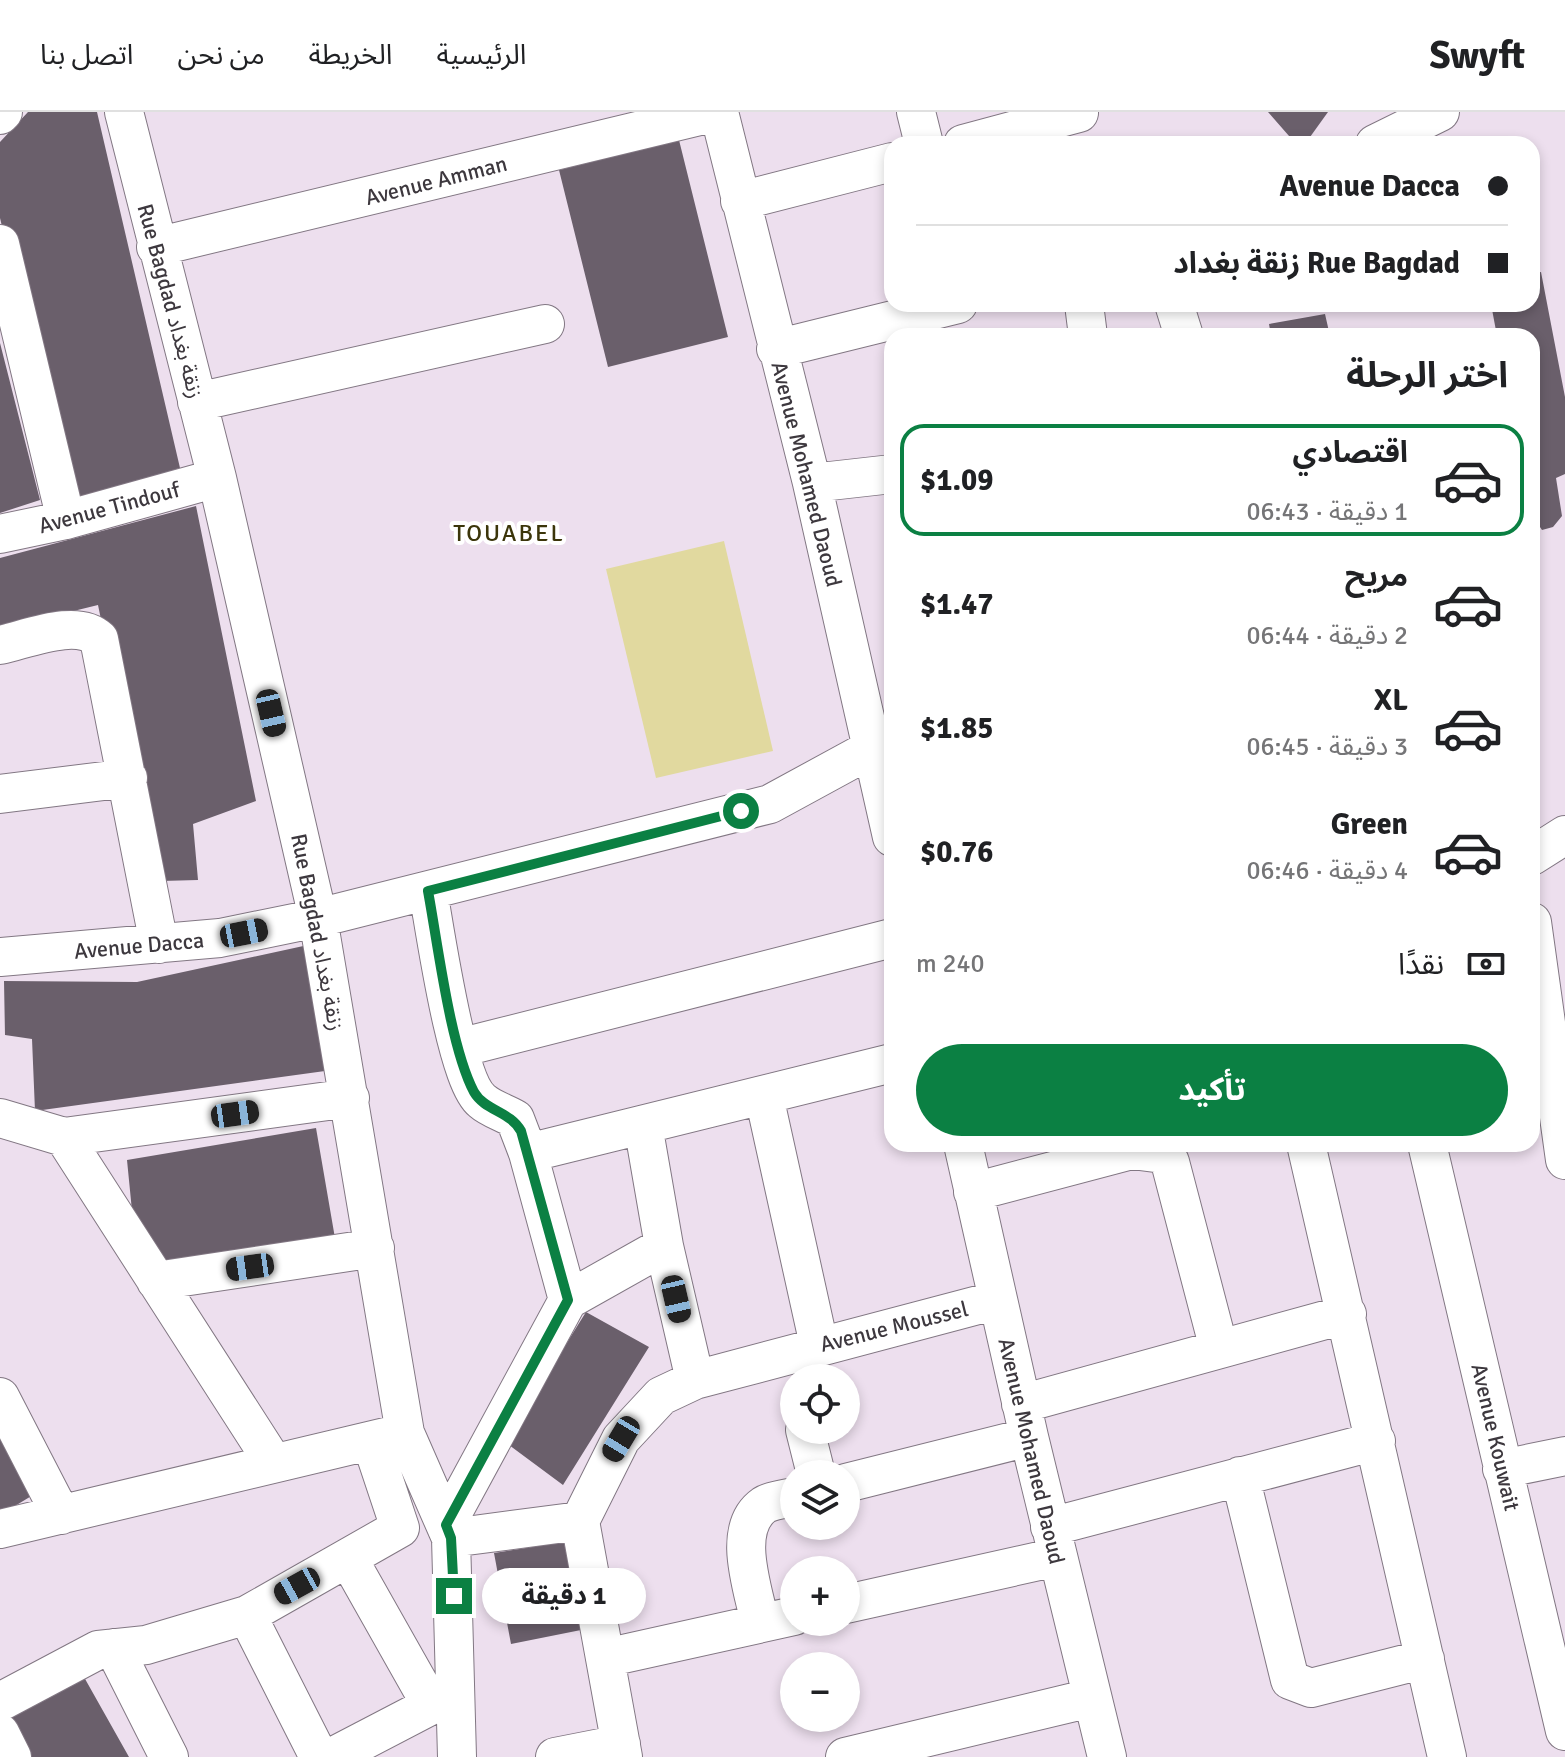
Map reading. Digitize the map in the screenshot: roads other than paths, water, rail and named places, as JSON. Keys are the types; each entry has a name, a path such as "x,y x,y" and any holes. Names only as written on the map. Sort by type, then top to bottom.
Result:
{"street":[{"name":"Rue Bagdad زنقة بغداد","path":"124,112 217,478 318,918 375,1248 388,1437 449,1531 442,1699 457,1757"},
{"name":"Avenue Amman","path":"156,247 717,112"},
{"name":"Avenue Mohamed Daoud","path":"717,112 776,349 882,746"},
{"path":"916,112 922,136"},
{"path":"1391,136 1440,112"},
{"path":"1008,136 1082,123"},
{"path":"740,201 884,164"},
{"path":"0,244 66,520"},
{"path":"776,349 926,312"},
{"path":"197,402 545,324"},
{"path":"812,483 884,475"},
{"name":"Avenue Tindouf","path":"0,534 66,520 217,478"},
{"path":"0,645 77,629 92,632 99,639 159,944"},
{"name":"Avenue Dacca","path":"0,957 220,938 318,918 770,804 882,746"},
{"path":"0,794 128,778"},
{"path":"1540,851 1565,835"},
{"path":"428,891 459,1048 475,1092 482,1102 515,1119 528,1153 568,1300"},
{"path":"459,1048 884,940"},
{"path":"1540,980 1565,1160"},
{"path":"528,1153 884,1065"},
{"path":"764,1096 800,1361"},
{"path":"0,1118 64,1137 350,1098"},
{"path":"643,1125 664,1246 695,1380"},
{"path":"64,1137 273,1462"},
{"name":"Avenue Mohamed Daoud","path":"965,1152 1053,1542 1107,1757"},
{"path":"973,1192 1124,1152"},
{"path":"1148,1152 1163,1154 1170,1162 1219,1349"},
{"path":"1308,1152 1447,1757"},
{"name":"Avenue Kouwait","path":"1429,1152 1565,1731"},
{"path":"449,1531 568,1300 664,1246"},
{"path":"156,1281 375,1248"},
{"name":"Avenue Moussel","path":"580,1521 621,1439 661,1396 695,1380 800,1361 997,1300"},
{"path":"860,1478 1219,1349 1347,1314"},
{"path":"0,1397 61,1515"},
{"path":"0,1529 388,1437 400,1528 247,1615 162,1641 87,1655 0,1702"},
{"path":"860,1600 1053,1542 1240,1476 1376,1441"},
{"path":"1502,1469 1565,1456"},
{"path":"1240,1476 1290,1680 1311,1688 1425,1659"},
{"path":"605,1658 777,1619 746,1549 753,1516 766,1504 780,1500"},
{"path":"449,1531 580,1521 622,1750 555,1757"},
{"path":"332,1757 442,1699 348,1558"},
{"path":"247,1615 319,1757"},
{"path":"114,1648 169,1757"},
{"path":"845,1757 1091,1698"},
{"path":"0,1733 12,1757"}],"district":[{"name":"TOUABEL","path":"509,533"}]}
